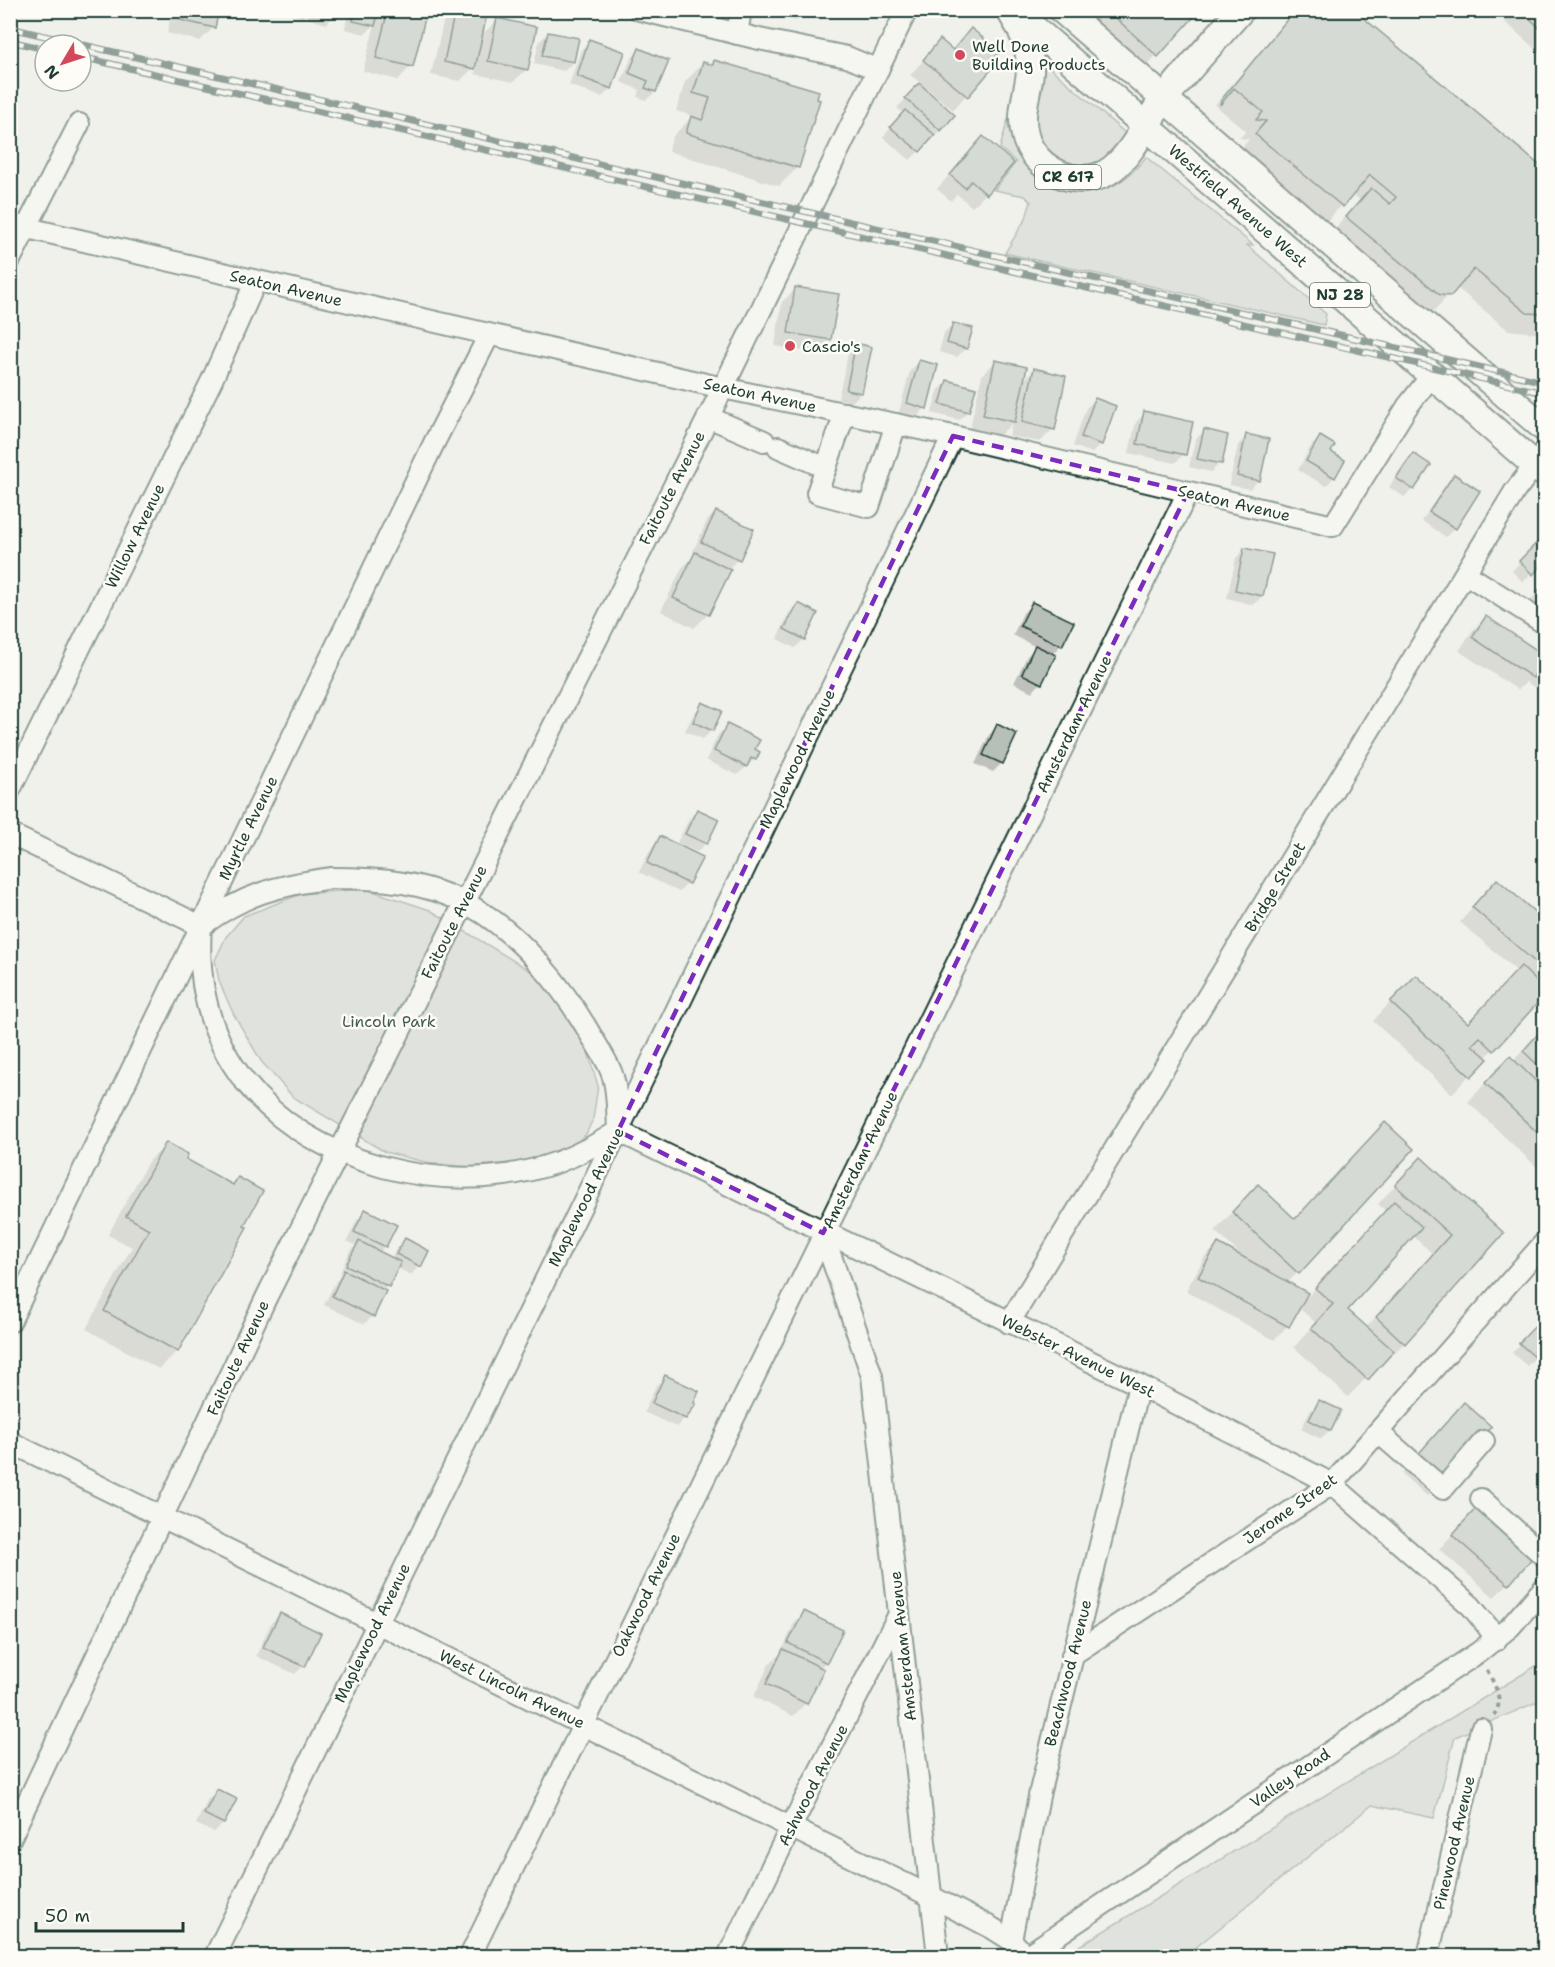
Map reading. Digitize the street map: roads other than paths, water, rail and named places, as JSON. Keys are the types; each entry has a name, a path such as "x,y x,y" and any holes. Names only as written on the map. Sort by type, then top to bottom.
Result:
{"main road":[{"name":"CR 617","path":"1011,10 1024,36 1030,61 1023,110 1025,135 1030,148 1047,167 1059,174 1082,180 1111,170 1125,155 1164,99 1241,10"},
{"name":"Westfield Avenue West","path":"1011,10 1432,375 1541,463"},
{"name":"Westfield Avenue West","path":"1062,10 1545,428"}],"street":[{"path":"640,10 737,34 847,57 878,70"},
{"path":"737,34 741,10"},
{"name":"Faitoute Avenue","path":"10,1839 267,1296 723,388 907,10"},
{"path":"10,260 18,226 79,124"},
{"name":"Seaton Avenue","path":"18,226 723,388 953,436 1333,526 1407,407 1432,375"},
{"name":"Willow Avenue","path":"10,790 212,380 256,281"},
{"name":"Myrtle Avenue","path":"10,1322 434,443 489,335"},
{"path":"845,413 817,493 869,507 896,424"},
{"path":"708,417 826,468"},
{"name":"Maplewood Avenue","path":"215,1956 618,1131 953,436"},
{"name":"Bridge Street","path":"1009,1323 1515,491 1541,463"},
{"name":"Amsterdam Avenue","path":"938,1956 872,1376 823,1233 1188,492"},
{"path":"1466,574 1545,623"},
{"path":"10,834 201,926"},
{"path":"332,878 388,880 416,886 464,902 493,921 523,947 575,1008 613,1077 618,1131 585,1152 556,1163 494,1176 430,1176 388,1168 339,1152 313,1140 275,1114 259,1098 231,1062 216,1031 205,999 199,954 201,926 224,909 249,897 304,882 332,878"},
{"name":"Webster Avenue West","path":"618,1131 823,1233 1139,1385 1332,1484 1471,1606 1496,1640"},
{"name":"Oakwood Avenue","path":"470,1956 823,1233"},
{"name":"Jerome Street","path":"1072,1655 1332,1484 1545,1243"},
{"name":"Beachwood Avenue","path":"1011,1940 1040,1791 1139,1385"},
{"path":"1378,1432 1443,1489 1484,1441"},
{"name":"West Lincoln Avenue","path":"10,1442 930,1896 1011,1940"},
{"path":"1481,1499 1545,1556"},
{"name":"Valley Road","path":"1026,1956 1496,1640 1545,1588"},
{"name":"Ashwood Avenue","path":"728,1956 899,1614"},
{"name":"Pinewood Avenue","path":"1428,1956 1481,1729"},
{"path":"1011,1940 1026,1956"}],"railway":[{"path":"10,28 1544,382"},
{"path":"10,41 33,46"},
{"path":"93,60 1544,393"}],"place":[{"name":"Well Done Building Products","path":"960,55"},
{"name":"Cascio's","path":"790,346"}],"park label":[{"name":"Lincoln Park","path":"389,1021"}]}
